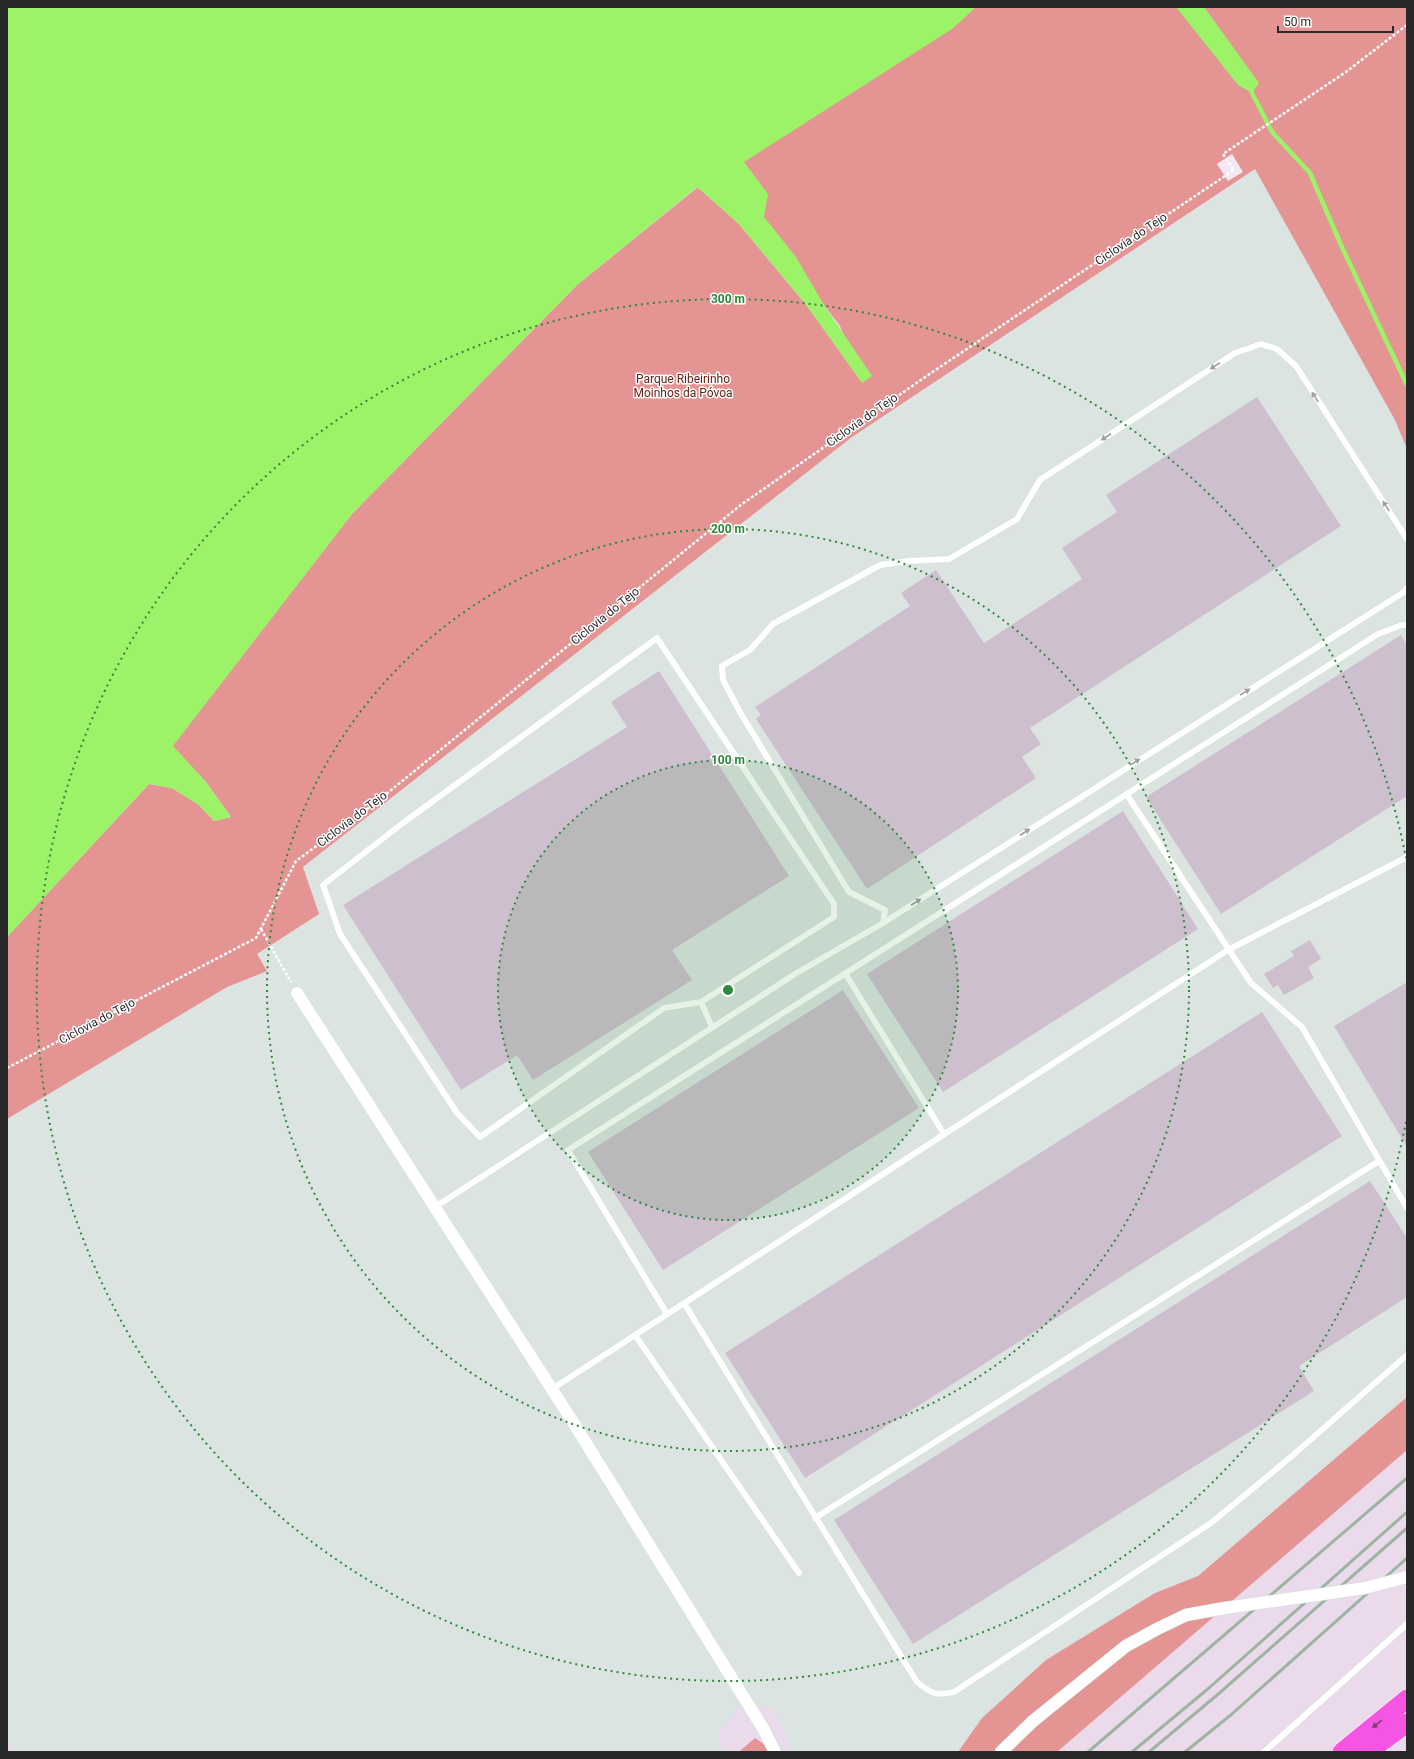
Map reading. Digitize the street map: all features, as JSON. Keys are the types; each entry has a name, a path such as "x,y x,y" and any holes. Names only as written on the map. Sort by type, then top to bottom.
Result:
{"main road":[{"path":"1342,1752 1407,1700"},
{"path":"1368,1752 1407,1723"}],"street":[{"path":"297,993 552,1389 760,1723 775,1752"},
{"path":"1001,1752 1033,1722 1126,1646 1157,1628 1186,1616 1224,1608 1365,1588 1407,1577"}],"lane":[{"path":"883,923 885,910 850,892 741,714 722,680 722,666 750,650 773,624 880,565 909,561 949,559 1017,519 1040,480 1235,353 1261,344 1277,349 1296,366 1407,539"},
{"path":"435,1206 795,974 883,923 1404,592 1407,588"},
{"path":"667,1314 568,1150 1378,634 1402,625 1407,626"},
{"path":"657,638 834,904 834,917 701,1002 664,1008 480,1136 457,1113 340,934 323,886 403,823 657,638"},
{"path":"1127,795 1251,983 1302,1027 1407,1208"},
{"path":"552,1389 1228,950 1407,857"},
{"path":"845,973 944,1134"},
{"path":"701,1002 712,1027"},
{"path":"815,1518 1379,1161"},
{"path":"684,1303 917,1682 929,1692 938,1695 954,1692 1211,1523 1292,1456 1407,1355"},
{"path":"634,1335 799,1573"},
{"path":"1264,1752 1407,1624"}],"path":[{"name":"Ciclovia do Tejo","path":"7,1068 256,938 296,861 374,804 742,504 846,430 1234,170 1223,154 1346,72 1407,25"},
{"path":"260,929 297,993"}],"shaded area":[{"path":"7,7 976,7 952,29 744,162 768,194 764,217 796,257 824,305 872,376 862,383 807,306 739,224 697,187 577,285 352,514 173,746 206,782 231,817 214,821 199,805 172,788 149,784 7,937"},
{"path":"1176,7 1204,7 1259,83 1252,93 1238,85"},
{"path":"1232,154 1243,172 1228,181 1217,164"},
{"path":"1256,169 1396,420 1407,449 1407,1397 1198,1576 1155,1593 982,1718 958,1752 793,1752 774,1710 743,1702 718,1734 722,1752 14,1752 7,1741 7,1119 227,987 267,971 257,954 319,914 303,867 852,437"}],"green space":[{"name":"Parque Ribeirinho Moinhos da Póvoa","path":"861,7 1407,7 1407,449 1395,420 1255,169 852,437 303,867 319,914 257,954 267,971 227,987 7,1119 7,937 149,784 172,788 199,805 214,821 231,817 206,782 172,746 352,514 577,285 698,187 739,224 807,306 862,382 840,326 713,171"},
{"path":"1407,1397 1407,1450 1057,1752 958,1752 982,1718 1046,1660 1155,1593 1198,1576"},
{"path":"755,1738 765,1745 768,1752 741,1752 741,1750"}],"building":[{"path":"1257,397 1341,526 1030,728 1041,744 1022,757 1036,778 867,889 756,719 761,715 755,707 910,606 901,593 936,570 984,643 1082,579 1062,548 1117,512 1106,495"},
{"path":"1401,635 1407,645 1407,796 1221,914 1146,797"},
{"path":"659,671 789,876 672,950 692,980 533,1080 517,1055 461,1090 343,905 627,727 611,702"},
{"path":"1123,811 1198,929 943,1092 867,974"},
{"path":"1310,940 1321,959 1308,967 1314,978 1284,995 1278,985 1273,988 1264,974 1294,956 1291,951"},
{"path":"1407,982 1407,1147 1334,1026"},
{"path":"843,990 919,1108 663,1270 588,1152"},
{"path":"1262,1012 1342,1136 805,1478 725,1353"},
{"path":"1370,1181 1407,1238 1407,1297 1299,1366 1314,1391 913,1644 834,1520"}],"waterway":[{"path":"1252,93 1272,132 1310,173 1341,245 1407,385"}],"railway":[{"path":"1088,1752 1407,1478"},
{"path":"1132,1752 1209,1688 1407,1512"},
{"path":"1149,1752 1216,1696 1407,1528"},
{"path":"1185,1752 1232,1714 1407,1558"}]}
